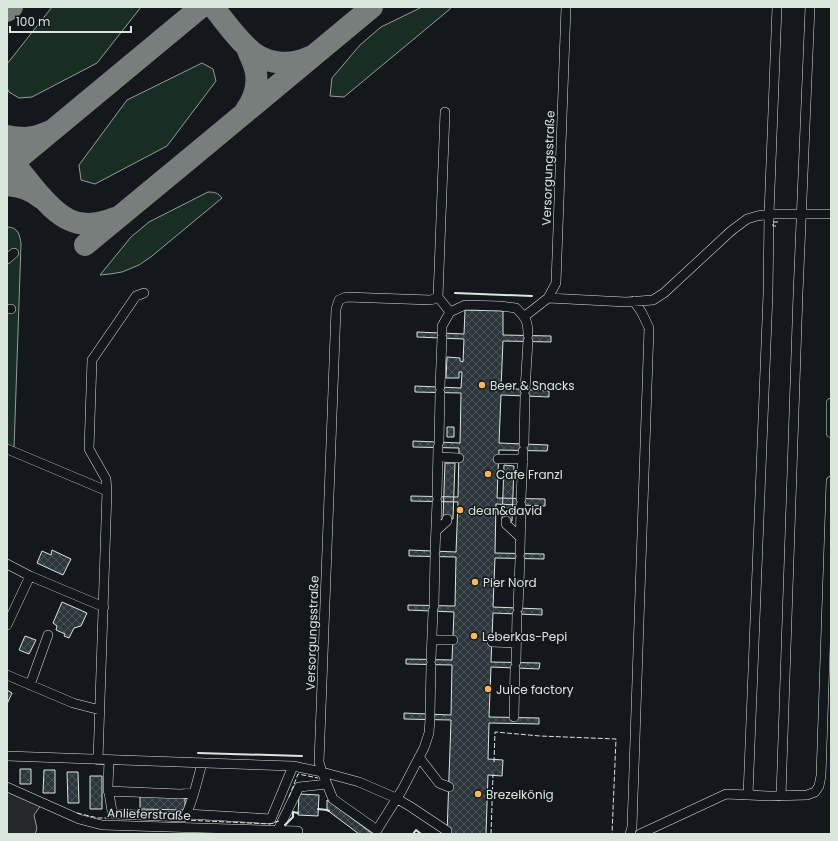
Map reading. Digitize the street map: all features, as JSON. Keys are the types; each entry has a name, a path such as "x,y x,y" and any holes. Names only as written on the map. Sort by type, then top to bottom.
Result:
{"street":[{"name":"Versorgungsstraße","path":"525,316 548,298 556,283 566,7"},
{"path":"748,795 768,294 769,214 777,7"},
{"path":"781,796 810,7"},
{"path":"444,112 438,297 450,312"},
{"path":"548,298 634,301 653,300 664,293 731,230 747,219 769,214 831,214"},
{"path":"98,760 107,491 106,479 89,449 92,360 136,296 144,293"},
{"name":"Versorgungsstraße","path":"396,798 377,830 333,799 319,762 336,309 339,300 346,297 431,300 438,297"},
{"path":"630,834 632,827 649,328 634,301"},
{"path":"396,798 402,790 424,748 429,733 442,326 450,312 465,305 516,308 525,316 528,327 514,717"},
{"path":"831,403 831,433"},
{"path":"7,449 107,491"},
{"path":"498,459 509,462 523,451"},
{"path":"438,457 449,460 459,458"},
{"path":"640,834 726,794 781,796 807,795 814,792 819,786 821,776 831,481"},
{"path":"436,531 447,521 447,519"},
{"path":"506,521 506,524 520,537"},
{"path":"7,564 30,576 104,607"},
{"path":"7,625 30,576"},
{"path":"30,685 48,635"},
{"path":"432,640 453,640"},
{"path":"492,642 516,643"},
{"path":"7,675 74,703 100,710"},
{"path":"7,756 293,766 358,782 396,798 447,831"},
{"path":"419,757 439,783 448,786"},
{"path":"109,760 108,791 112,810 116,814 184,817 187,814 271,819 293,766"},
{"path":"187,814 202,763"},
{"path":"278,830 299,787 327,784"},
{"name":"Anlieferstraße","path":"7,787 79,819 102,825 298,831"},
{"path":"108,791 194,793"}],"green space":[{"path":"52,7 141,7 97,63 32,97 19,98 9,92 7,88 7,64"},
{"path":"422,7 451,7 344,97 330,96 332,78 360,45 381,27"},
{"path":"202,63 213,69 216,81 167,146 95,184 81,180 79,165 127,100"},
{"path":"208,192 216,193 222,198 152,256 139,265 122,272 100,275 131,237 149,222"},
{"path":"7,227 14,228 18,232 21,244 14,449 7,446"}],"shaded area":[{"path":"7,790 41,805 34,815 37,829 35,834 7,834"}],"building":[{"name":"Pier Nord","path":"465,310 503,311 503,335 551,336 551,342 503,341 501,388 549,391 549,397 501,395 499,443 548,445 547,451 499,450 497,498 545,499 545,506 496,504 495,553 544,554 544,559 495,558 493,607 542,609 542,615 493,613 491,662 540,663 539,669 491,667 489,717 539,718 539,724 489,723 488,759 503,760 502,776 488,775 486,834 447,834 451,720 404,719 404,713 451,715 452,665 406,664 406,659 452,660 454,612 408,610 408,605 455,606 456,557 409,556 409,550 456,552 458,502 411,501 411,496 458,497 459,448 413,447 413,441 460,443 461,393 415,392 415,386 461,388 462,372 459,372 459,378 446,378 447,357 460,358 460,361 463,362 464,339 417,337 417,332 464,334"},
{"path":"447,427 454,427 454,437 447,437"},
{"path":"445,463 455,463 453,519 443,519"},
{"path":"504,465 514,466 512,521 502,521"},
{"path":"52,550 71,559 63,575 37,563 42,551 51,555"},
{"path":"62,602 87,613 81,626 74,628 69,638 64,636 65,634 56,630 57,626 53,623"},
{"path":"25,636 36,640 29,654 19,650"},
{"path":"7,690 12,693 7,704"},
{"path":"20,769 31,769 31,784 20,784"},
{"path":"44,770 55,770 55,793 43,793"},
{"path":"67,772 78,772 79,803 68,803"},
{"path":"90,776 102,776 102,809 90,809"},
{"path":"299,794 319,795 318,816 298,815"},
{"path":"140,795 185,797 185,810 140,809"},
{"path":"327,800 373,834 359,834 327,810"}],"taxiway":[{"path":"7,11 12,7"},
{"path":"7,168 201,7"},
{"path":"213,7 233,32 253,53 268,60 285,63 310,57"},
{"path":"85,245 372,7"},
{"path":"246,110 251,102 256,83 255,67 247,48"},
{"path":"7,136 28,138 48,132"},
{"path":"7,155 51,207 69,220 90,224 115,218"},
{"path":"7,185 25,188 41,198"}],"fence":[{"path":"776,226 773,226 773,222 779,222"},
{"path":"494,762 495,732 540,736 616,739 612,834"},
{"path":"289,797 298,774 318,778"},
{"path":"491,834 493,774"},
{"path":"77,813 98,818 118,818"},
{"path":"184,820 270,824 279,821"}],"wall":[{"path":"455,293 532,296"},
{"path":"198,753 302,756"},
{"path":"318,809 329,811"},
{"path":"285,825 293,817 293,812 298,813"},
{"path":"413,834 416,830 421,834"}],"place":[{"name":"Beer & Snacks","path":"482,385"},
{"name":"Cafe Franzl","path":"488,474"},
{"name":"dean&david","path":"460,510"},
{"name":"Pier Nord","path":"475,582"},
{"name":"Leberkas-Pepi","path":"474,636"},
{"name":"Juice factory","path":"488,689"},
{"name":"Brezelkönig","path":"478,794"}]}
